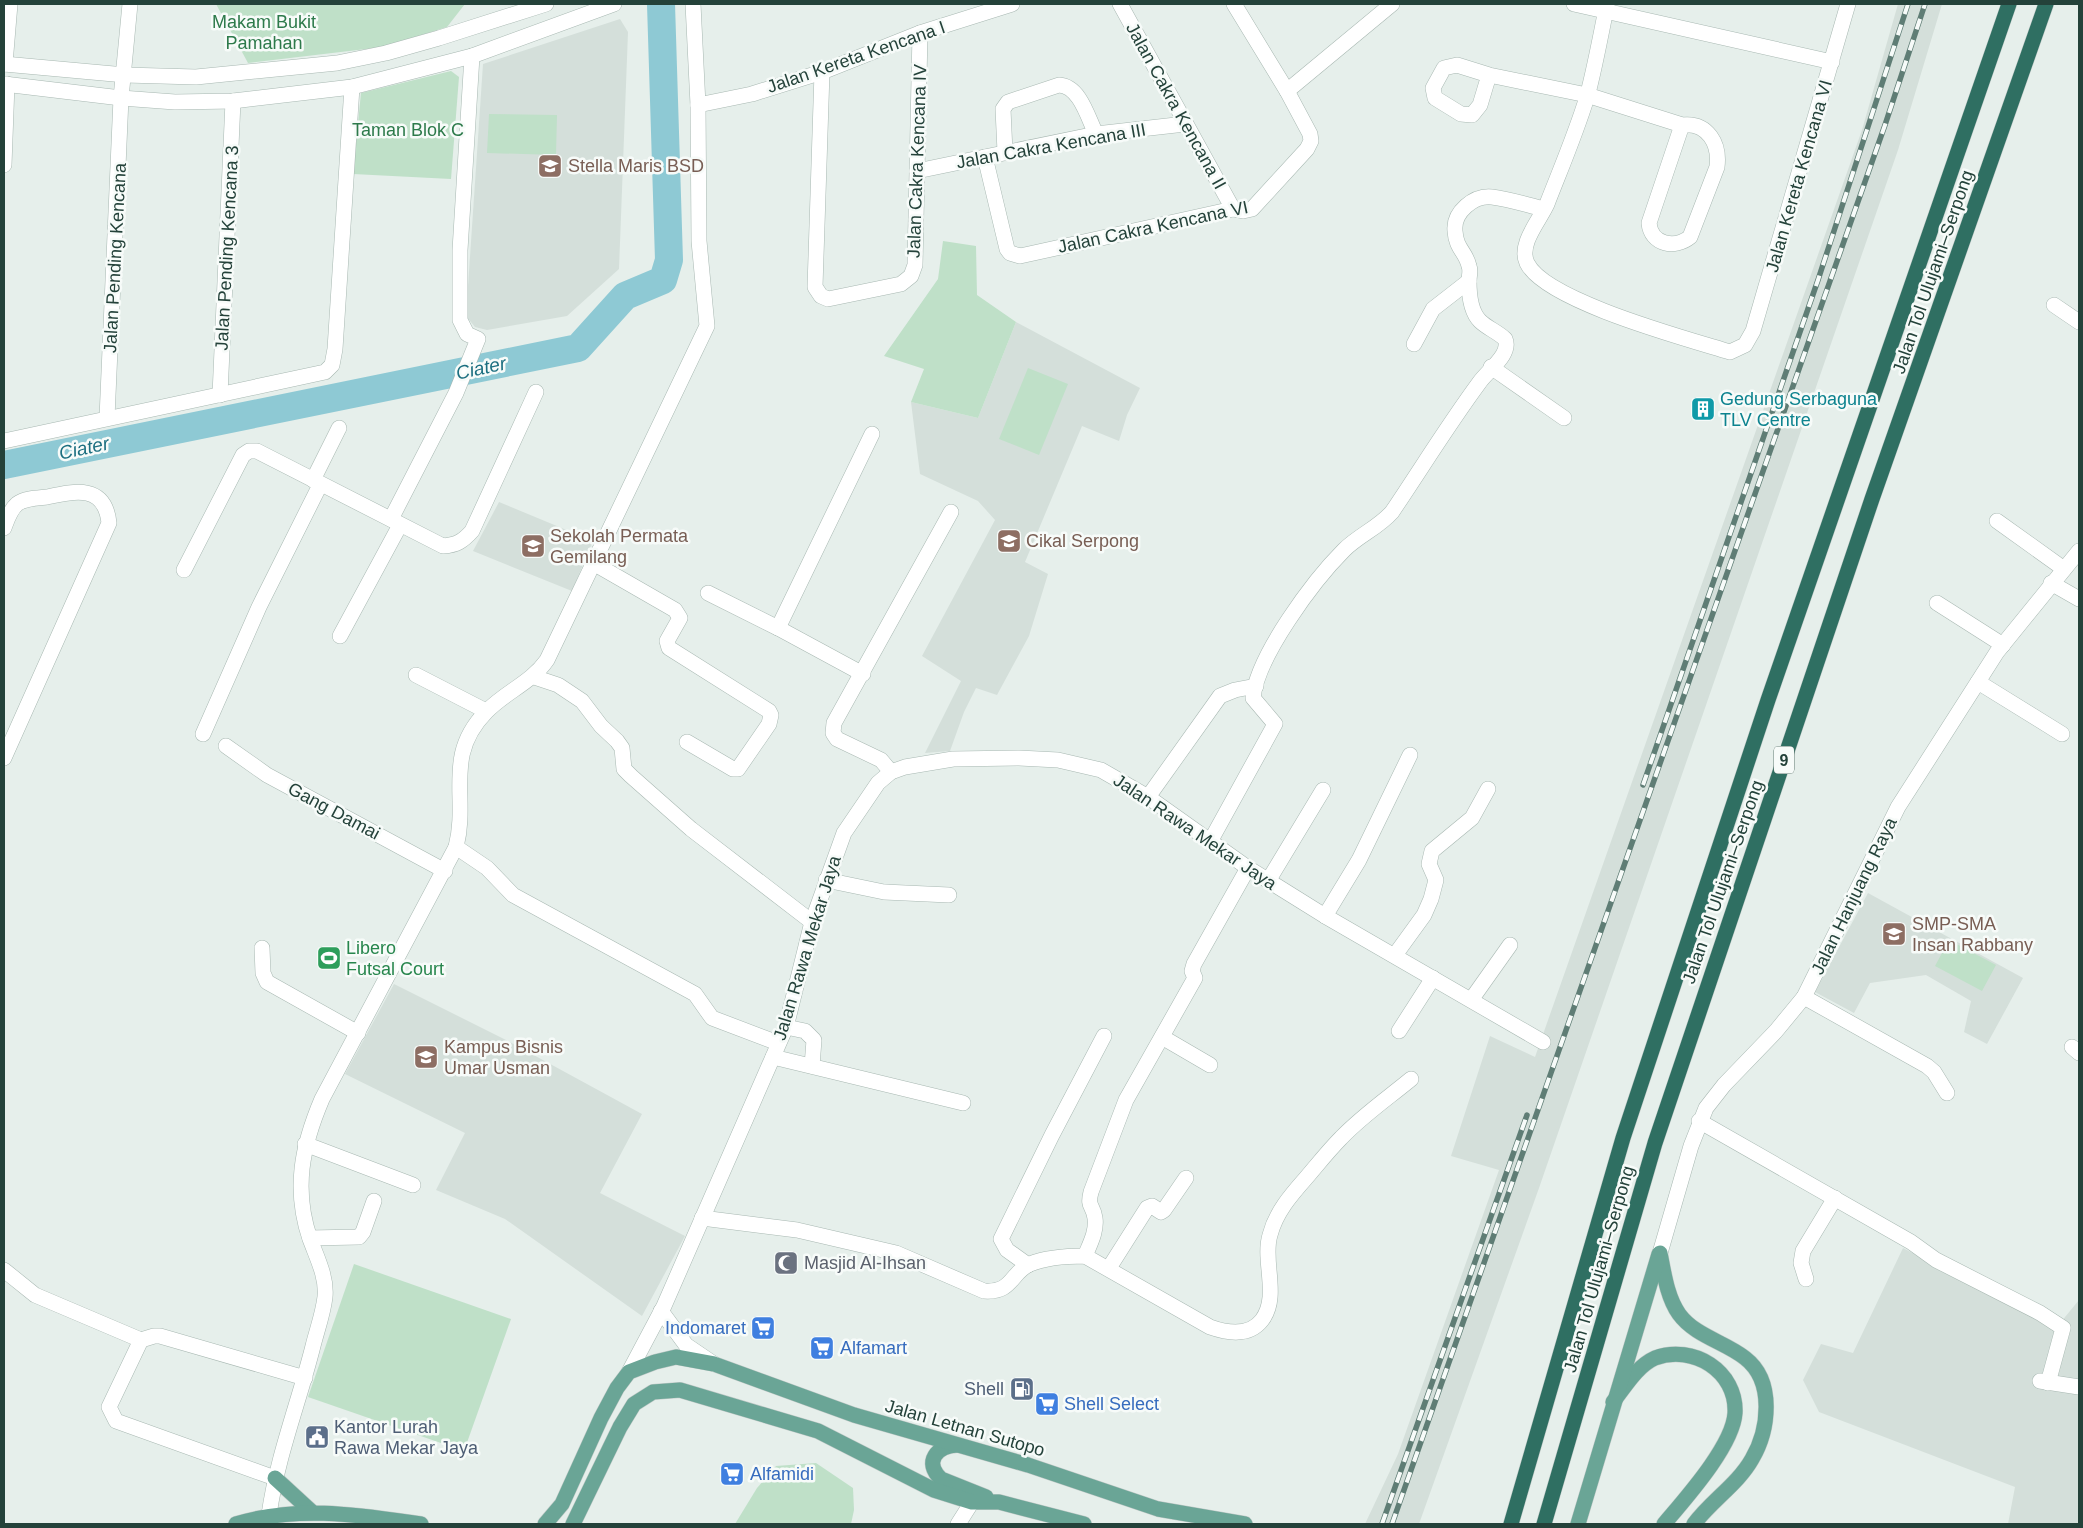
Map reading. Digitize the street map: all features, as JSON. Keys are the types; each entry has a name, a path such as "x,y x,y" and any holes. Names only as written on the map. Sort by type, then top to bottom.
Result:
{"highway":[{"name":"Jalan Tol Ulujami–Serpong","path":"1510,1524 1623,1138 1768,700 2009,4"},
{"name":"Jalan Tol Ulujami–Serpong","path":"1544,1524 1655,1143 1869,509 2046,4"}],"main road":[{"path":"1578,1524 1613,1402 1660,1253"},
{"path":"1660,1253 1670,1296 1679,1314 1709,1338 1745,1358 1757,1371 1765,1398 1767,1419 1751,1461 1694,1524"},
{"path":"1613,1402 1644,1365 1656,1358 1682,1353 1710,1363 1721,1372 1730,1385 1735,1413 1721,1450 1697,1486 1664,1524"},
{"name":"Jalan Letnan Sutopo","path":"629,1372 655,1362 676,1357 714,1364 854,1415 1028,1465 1158,1509 1245,1524"},
{"path":"545,1524 562,1504 606,1410 629,1372"},
{"path":"573,1524 620,1427 634,1404 653,1392 680,1390 818,1431 934,1490 972,1502 999,1502"},
{"path":"960,1445 944,1446 938,1449 933,1460 936,1474 941,1478 999,1502 1084,1524"},
{"path":"275,1478 312,1512"},
{"path":"236,1524 270,1515 312,1512 339,1513 421,1524"}],"street":[{"path":"10,4 4,64 125,75 196,77 337,63 439,38 546,4"},
{"name":"Jalan Pending Kencana","path":"107,418 121,98 125,75 130,4"},
{"path":"4,165 5,84 121,98 175,102 233,101 352,87 472,56 614,4"},
{"path":"270,1515 275,1478 305,1378 325,1296 322,1271 310,1238 300,1193 305,1144 322,1099 445,871 456,847 460,825 459,768 469,736 486,711 534,677 547,660 595,564 707,326 699,242 698,105 693,4"},
{"name":"Jalan Kereta Kencana I","path":"698,105 752,94 822,72 920,34 1012,4"},
{"name":"Jalan Cakra Kencana II","path":"1120,4 1233,209"},
{"path":"1287,90 1392,4"},
{"path":"1574,4 1607,7 1832,62"},
{"name":"Jalan Kereta Kencana VI","path":"1544,209 1525,248 1526,262 1534,273 1550,284 1609,314 1654,329 1730,352 1744,345 1754,331 1848,4"},
{"name":"Jalan Cakra Kencana VI","path":"986,157 1007,249 1014,256 1233,209 1243,211 1252,209 1308,149 1311,141 1310,134 1287,90 1240,6"},
{"path":"1211,840 1275,724 1254,702 1253,694 1268,653 1303,600 1346,549 1375,529 1392,512 1491,367 1502,356 1507,343 1498,332 1481,322 1475,315 1469,281 1469,264 1459,250 1454,224 1460,210 1466,205 1490,196 1544,209 1587,96 1607,7"},
{"name":"Jalan Cakra Kencana IV","path":"822,72 816,292 828,299 901,284 911,276 915,265 920,34"},
{"path":"340,636 461,382 476,342 467,334 460,320 460,250 472,56"},
{"path":"1489,75 1587,96 1682,125 1698,125 1706,130 1712,138 1718,155 1717,167 1690,237 1682,243 1672,243 1655,239 1651,235 1649,223 1682,125"},
{"path":"1005,152 1003,109 1008,102 1059,85 1067,86 1075,92 1096,134"},
{"path":"4,441 325,372 332,365 335,349 352,87"},
{"name":"Jalan Pending Kencana 3","path":"220,395 233,101"},
{"name":"Jalan Cakra Kencana III","path":"918,171 1096,134 1185,124"},
{"path":"1414,344 1433,309 1469,281"},
{"path":"2054,305 2079,322"},
{"path":"1491,367 1564,418"},
{"path":"184,570 243,455 249,450 257,451 443,546 454,546 472,531 536,392"},
{"path":"203,734 339,428"},
{"path":"778,628 872,434"},
{"path":"4,528 11,511 22,501 77,491 92,494 107,510 108,523 4,758"},
{"path":"891,772 881,760 837,739 832,733 834,723 951,512"},
{"path":"1997,521 2064,568"},
{"name":"Jalan Hanjuang Raya","path":"1660,1253 1699,1121 1706,1108 1724,1085 1776,1031 1804,997 1898,807 2003,645 2051,583 2079,551"},
{"path":"595,564 675,610 680,618 668,642 669,648 769,711 772,715 742,766 738,769 733,769 687,742"},
{"path":"2051,583 2079,599"},
{"path":"708,593 778,628 862,674"},
{"path":"1937,603 2003,645"},
{"path":"416,675 486,711"},
{"path":"534,677 558,685 582,701 601,726 622,748 624,769 631,776 692,829 812,922"},
{"path":"1978,682 2062,734"},
{"path":"1148,797 1220,696 1235,690 1256,686"},
{"name":"Gang Damai","path":"226,746 267,775 445,871"},
{"path":"1325,916 1359,860 1410,755"},
{"name":"Jalan Rawa Mekar Jaya","path":"629,1372 661,1311 786,1027 812,922 844,833 878,783 891,772 905,767 953,759 1058,760 1101,770 1148,797 1268,881 1543,1042"},
{"path":"1395,955 1424,915 1431,899 1436,880 1429,864 1432,850 1472,818 1488,789"},
{"path":"1268,881 1323,790"},
{"path":"456,847 487,868 513,895 695,994 712,1018 775,1050 812,1066 963,1103"},
{"path":"1085,1256 1094,1234 1095,1219 1088,1203 1126,1100 1194,978 1192,971 1194,964 1248,868"},
{"path":"826,880 862,889 908,894 949,895"},
{"path":"1471,1000 1510,945"},
{"path":"262,948 262,973 267,982 358,1032"},
{"path":"1398,1031 1433,978"},
{"path":"1804,997 1927,1066 1934,1072 1947,1093"},
{"path":"786,1027 805,1031 811,1035 815,1044 812,1066"},
{"path":"1028,1265 1007,1250 1001,1239 1052,1135 1104,1036"},
{"path":"1162,1038 1210,1065"},
{"path":"702,1218 797,1230 896,1253 984,1291 994,1292 1005,1288 1028,1265 1066,1256 1085,1256 1210,1327 1224,1332 1249,1330 1260,1322 1267,1313 1269,1292 1266,1253 1277,1216 1290,1197 1342,1136 1411,1079"},
{"path":"1699,1121 1911,1242 1936,1260 2040,1313 2063,1328 2044,1382 2079,1386"},
{"path":"305,1144 413,1185"},
{"path":"1109,1268 1147,1208 1152,1206 1161,1212 1164,1210 1186,1178"},
{"path":"1806,1279 1801,1263 1803,1251 1834,1198"},
{"path":"310,1238 359,1237 363,1232 374,1201"},
{"path":"4,1270 35,1295 141,1340 160,1336 305,1378"},
{"path":"661,1311 686,1345 714,1364"},
{"path":"141,1340 109,1407 116,1421 275,1478"},
{"path":"958,1524 972,1502"}],"shaded area":[{"path":"1898,4 1942,4 1898,150 1539,1188 1419,1524 1365,1524 1398,1454 1499,1170 1451,1156 1490,1036 1535,1057 1862,130"},
{"name":"Stella Maris BSD","path":"620,19 628,32 619,269 567,316 487,330 475,327 466,316 483,64"},
{"name":"Cikal Serpong","path":"1016,322 1140,388 1127,415 1119,441 1082,426 1025,562 1048,574 1029,636 997,695 976,688 964,712 950,751 925,753 961,681 922,656 995,520 978,501 920,474 911,402 978,418"},
{"name":"Sekolah Permata Gemilang","path":"499,502 593,541 572,591 473,551"},
{"name":"SMP-SMA Insan Rabbany","path":"1868,893 2023,978 1987,1044 1964,1032 1971,1001 1926,975 1870,983 1854,1013 1815,992"},
{"path":"394,984 506,1040 642,1114 600,1193 685,1236 642,1316 505,1219 436,1190 465,1133 345,1074"},
{"path":"1903,1248 2056,1328 2079,1300 2079,1524 2008,1524 2015,1487 1819,1412 1803,1380 1821,1344 1853,1353"}],"green space":[{"name":"Makam Bukit Pamahan","path":"216,4 465,4 447,27 383,47 248,63"},
{"name":"Taman Blok C","path":"451,71 459,77 451,179 353,174 361,93"},
{"path":"489,114 557,115 556,155 487,153"},
{"path":"943,241 976,246 977,295 1016,322 978,418 911,402 924,369 884,356 938,279"},
{"path":"1028,368 1068,384 1039,455 999,439"},
{"path":"1949,940 1996,965 1982,991 1935,966"},
{"path":"354,1264 511,1319 464,1451 308,1397"},
{"path":"816,1463 853,1488 854,1510 851,1524 735,1524 757,1488 776,1466"}],"waterway":[{"name":"Ciater","path":"4,465 578,348 625,296 663,280 669,260 661,4"}],"railway":[{"path":"1643,785 1818,280 1908,4"},
{"path":"1392,1524 1885,125 1925,4"},
{"path":"1382,1524 1527,1115"}],"place":[{"name":"Stella Maris BSD","path":"550,166"},
{"name":"Gedung Serbaguna TLV Centre","path":"1703,409"},
{"name":"Cikal Serpong","path":"1009,541"},
{"name":"Sekolah Permata Gemilang","path":"533,546"},
{"name":"SMP-SMA Insan Rabbany","path":"1894,934"},
{"name":"Libero Futsal Court","path":"329,958"},
{"name":"Kampus Bisnis Umar Usman","path":"426,1057"},
{"name":"Masjid Al-Ihsan","path":"786,1263"},
{"name":"Indomaret","path":"763,1328"},
{"name":"Alfamart","path":"822,1348"},
{"name":"Shell","path":"1022,1389"},
{"name":"Shell Select","path":"1047,1404"},
{"name":"Kantor Lurah Rawa Mekar Jaya","path":"317,1437"},
{"name":"Alfamidi","path":"732,1474"}]}
